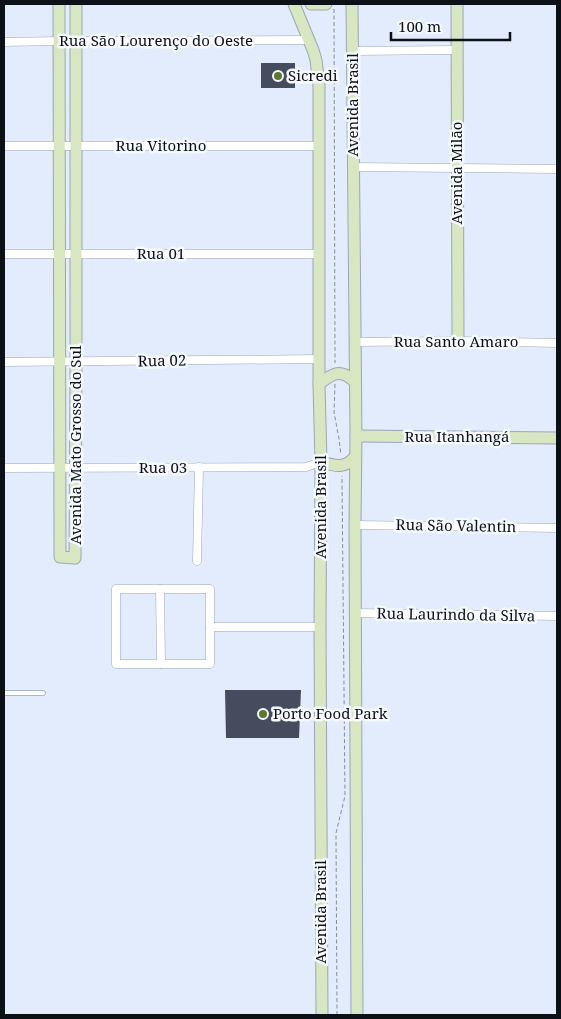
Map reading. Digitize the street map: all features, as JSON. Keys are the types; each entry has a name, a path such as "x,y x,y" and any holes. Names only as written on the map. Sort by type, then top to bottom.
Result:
{"main road":[{"name":"Avenida Mato Grosso do Sul","path":"59,4 60,557 75,558 76,4"},
{"name":"Avenida Brasil","path":"294,4 309,40 318,72 322,1015"},
{"path":"311,4 326,4"},
{"name":"Avenida Brasil","path":"352,4 356,436 357,1015"},
{"name":"Avenida Milão","path":"457,4 458,341"},
{"path":"319,384 328,376 335,374 344,374 355,382"},
{"name":"Rua Itanhangá","path":"356,436 557,438"},
{"path":"321,462 342,465 355,456"}],"street":[{"name":"Rua São Lourenço do Oeste","path":"4,42 309,40"},
{"path":"353,51 456,50"},
{"name":"Rua Vitorino","path":"4,146 318,146"},
{"path":"353,168 557,168"},
{"name":"Rua 01","path":"4,254 319,254"},
{"name":"Rua Santo Amaro","path":"354,342 458,341 557,343"},
{"name":"Rua 02","path":"4,362 320,359"},
{"name":"Rua 03","path":"4,468 306,467 321,462"},
{"path":"197,561 199,468"},
{"name":"Rua São Valentin","path":"355,525 557,528"},
{"path":"116,589 210,589 210,627 210,664 116,664 116,589"},
{"path":"160,589 161,664"},
{"name":"Rua Laurindo da Silva","path":"355,613 557,616"},
{"path":"210,627 320,627"}],"lane":[{"path":"4,693 43,693"}],"path":[{"path":"334,4 334,412 342,465 345,796 336,833 337,1015"}],"building":[{"name":"Sicredi","path":"261,63 295,63 295,88 261,88"},
{"name":"Porto Food Park","path":"225,690 301,690 299,738 226,738"}],"place":[{"name":"Sicredi","path":"278,76"},
{"name":"Porto Food Park","path":"263,714"}]}
